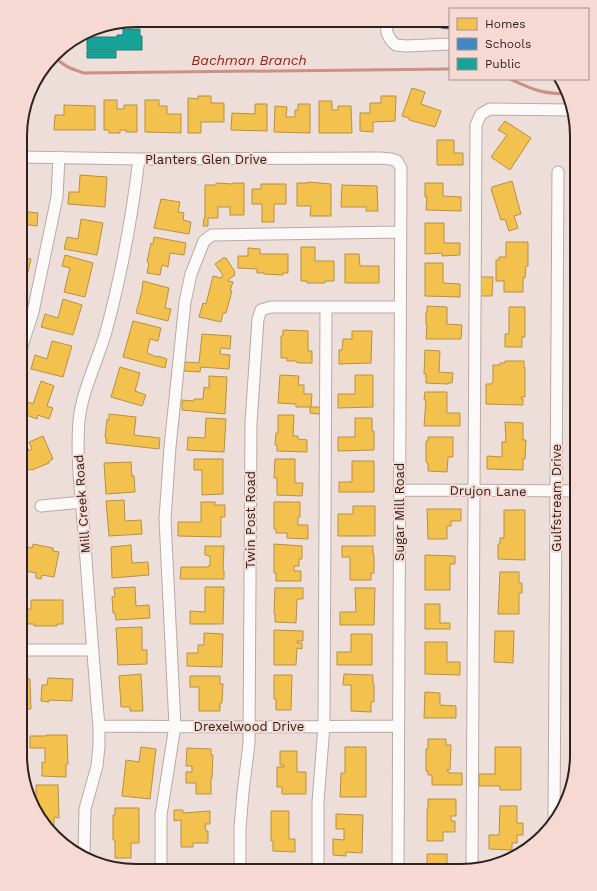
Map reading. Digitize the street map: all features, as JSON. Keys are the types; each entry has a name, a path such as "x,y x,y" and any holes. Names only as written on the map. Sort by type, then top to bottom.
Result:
{"street":[{"path":"386,27 389,39 396,45 449,44"},
{"path":"472,864 476,125 481,114 490,109 567,110"},
{"name":"Planters Glen Drive","path":"27,157 139,159 391,159"},
{"path":"27,330 33,312 57,197 59,157"},
{"name":"Mill Creek Road","path":"84,851 85,809 97,766 99,726 92,650 82,502 78,438 79,419 107,329 122,266 132,217 139,159"},
{"name":"Sugar Mill Road","path":"391,159 397,161 401,168 398,864"},
{"name":"Gulfstream Drive","path":"554,812 558,172"},
{"path":"161,864 161,815 175,726 165,519 170,447 185,302 192,274 204,241 212,235 400,232"},
{"name":"Twin Post Road","path":"240,864 240,828 249,744 250,423 258,319 261,310 271,307 400,307"},
{"path":"318,864 318,802 324,726 326,307"},
{"name":"Drujon Lane","path":"399,490 570,492"},
{"path":"41,506 82,502"},
{"path":"27,650 92,650"},
{"name":"Drexelwood Drive","path":"99,726 398,726"}],"building: Homes":[{"path":"412,88 425,92 421,104 441,111 435,127 409,120 409,118 402,116"},
{"path":"198,96 211,96 211,103 224,103 224,122 201,122 201,133 188,133 188,98 198,99"},
{"path":"381,96 396,96 395,121 373,122 373,132 360,131 360,113 370,113 370,103 381,103"},
{"path":"104,100 117,100 117,109 124,109 124,105 137,105 137,132 126,132 126,130 120,130 120,133 109,133 109,130 104,130"},
{"path":"145,100 159,100 159,106 167,106 167,114 181,114 181,133 145,132"},
{"path":"319,101 332,101 332,110 338,110 338,106 351,106 352,133 319,133"},
{"path":"255,104 267,104 267,131 231,130 232,113 255,114"},
{"path":"298,104 310,104 310,133 274,132 275,106 287,107 286,117 295,117 295,110 298,110"},
{"path":"64,105 95,106 95,130 54,130 55,115 64,115"},
{"path":"505,121 531,138 510,170 491,157 507,135 498,130"},
{"path":"437,140 454,140 454,153 463,153 463,165 437,165"},
{"path":"80,175 107,177 105,207 68,204 69,192 79,192"},
{"path":"512,181 521,214 514,216 518,228 509,231 505,219 501,220 491,189 492,187"},
{"path":"308,182 331,184 331,216 310,216 311,206 297,206 297,183"},
{"path":"216,183 244,183 244,215 230,215 230,207 218,207 218,218 208,218 208,226 203,226 205,218 205,185 216,185"},
{"path":"425,183 443,183 443,196 461,197 461,211 426,210 427,197 425,197"},
{"path":"261,184 286,184 286,204 274,204 274,222 262,222 262,204 252,204 252,189 261,189"},
{"path":"342,185 377,186 378,211 366,211 366,207 341,207"},
{"path":"161,199 180,202 178,212 184,213 183,220 191,222 189,234 154,228"},
{"path":"27,212 38,213 37,226 27,225"},
{"path":"81,219 103,223 97,255 64,249 67,237 78,239"},
{"path":"425,223 444,223 444,243 460,243 460,255 442,256 442,253 425,254"},
{"path":"154,237 186,243 184,255 170,253 168,267 162,265 160,275 147,273 149,263 147,262 151,243 153,244"},
{"path":"506,242 528,242 528,266 526,266 525,278 523,278 523,292 504,292 504,281 496,281 496,260 499,260 499,257 506,257"},
{"path":"301,247 315,247 315,261 334,261 334,281 325,281 325,283 307,283 307,281 301,281"},
{"path":"248,248 260,249 260,254 288,254 288,273 283,273 283,275 264,274 257,273 257,269 238,268 238,256 248,256"},
{"path":"345,254 359,254 360,266 379,266 379,283 345,283"},
{"path":"65,255 93,263 85,297 64,292 70,268 62,266"},
{"path":"27,258 31,259 27,272"},
{"path":"223,258 226,258 235,272 235,275 228,281 233,282 230,291 232,291 226,313 223,313 221,322 199,317 203,303 206,304 213,276 221,278 223,275 215,264"},
{"path":"425,263 443,263 443,283 460,284 460,297 425,296"},
{"path":"480,277 493,277 492,296 479,296"},
{"path":"143,281 169,288 165,308 171,309 168,321 136,313"},
{"path":"63,299 82,305 73,335 41,327 45,314 58,318"},
{"path":"427,306 447,307 447,324 462,325 461,339 426,339"},
{"path":"509,307 525,307 525,337 522,337 522,347 505,347 505,334 509,334"},
{"path":"133,321 161,328 158,341 150,339 147,353 167,359 165,368 123,357"},
{"path":"283,330 308,331 308,351 312,351 312,363 299,363 296,361 287,361 287,358 281,358 281,336 283,336"},
{"path":"352,331 372,331 371,363 339,364 339,350 342,350 343,339 352,339"},
{"path":"202,334 231,336 230,349 221,348 220,354 230,355 229,369 201,367 200,372 184,371 185,362 199,363"},
{"path":"52,341 72,346 63,377 31,369 35,355 47,359"},
{"path":"425,350 440,351 439,372 453,373 452,383 426,383 426,374 424,374"},
{"path":"505,361 524,361 525,397 521,397 521,399 523,399 523,405 486,404 486,384 491,384 493,382 493,365 500,365 500,363 505,363"},
{"path":"120,367 140,373 135,391 146,395 142,406 111,397"},
{"path":"280,375 299,376 298,385 304,385 304,394 312,394 311,407 320,407 319,414 310,413 310,407 296,407 296,404 278,403"},
{"path":"355,375 373,375 373,407 338,408 338,394 355,394"},
{"path":"209,376 227,377 225,414 182,410 182,400 194,401 194,399 203,399 204,387 209,388"},
{"path":"41,381 54,386 47,406 53,408 49,419 38,415 37,419 27,415 27,402 33,404"},
{"path":"425,392 447,392 447,413 460,413 460,426 424,426 426,400 424,400"},
{"path":"109,414 136,417 134,435 160,438 159,449 106,443 105,437"},
{"path":"278,415 294,415 293,436 298,436 298,439 307,440 307,452 277,451 277,445 275,445 276,433 278,433"},
{"path":"206,418 226,419 224,452 187,450 188,437 205,438"},
{"path":"355,418 372,418 374,450 338,451 338,437 355,437"},
{"path":"505,422 523,423 523,440 526,440 523,470 487,469 487,456 502,457 502,442 506,442"},
{"path":"43,436 53,459 49,461 49,463 27,471 27,446 29,451 32,449 29,442"},
{"path":"428,437 453,437 453,457 448,457 447,472 428,471 428,463 426,462 426,441 428,441"},
{"path":"194,459 223,459 223,494 202,495 202,470 194,470"},
{"path":"275,459 295,459 295,483 303,483 302,496 277,495 277,478 274,478"},
{"path":"352,461 374,461 374,492 339,492 339,482 352,482"},
{"path":"131,462 135,492 106,494 104,463"},
{"path":"124,500 125,521 141,520 142,534 109,536 106,501"},
{"path":"201,502 215,502 215,505 225,505 225,517 221,517 221,537 178,536 178,522 201,522"},
{"path":"274,502 300,502 300,517 298,517 298,525 308,525 308,539 287,538 287,533 276,533 276,529 274,529"},
{"path":"353,506 375,506 375,536 338,536 338,514 353,514"},
{"path":"427,509 461,509 461,521 451,521 451,526 447,526 447,539 428,539"},
{"path":"504,510 525,510 525,560 498,559 498,544 500,544 500,538 504,538"},
{"path":"33,544 53,548 53,551 59,552 54,577 42,575 41,579 36,578 36,573 27,571 27,547 32,548"},
{"path":"274,544 302,546 302,559 299,559 299,566 294,566 294,571 301,571 301,581 276,581 276,573 274,573"},
{"path":"131,545 132,563 148,562 149,575 112,578 111,547"},
{"path":"205,546 224,546 224,579 180,579 181,567 210,566 210,556 205,555"},
{"path":"342,546 373,546 374,573 371,573 371,580 350,580 350,557 342,557"},
{"path":"425,555 455,556 455,564 450,564 450,590 425,590"},
{"path":"500,572 519,572 519,583 522,583 522,593 519,593 519,614 498,614"},
{"path":"135,587 136,606 149,605 150,618 116,620 115,613 113,613 112,597 115,596 114,588"},
{"path":"205,587 224,587 223,624 190,624 190,611 205,612"},
{"path":"275,588 303,588 303,599 297,599 296,623 275,622"},
{"path":"355,588 375,588 374,625 340,625 340,612 356,612"},
{"path":"31,600 63,600 63,624 57,624 57,626 34,626 34,624 27,624 27,609 31,609"},
{"path":"425,604 440,604 440,623 450,623 450,629 425,629"},
{"path":"142,627 142,650 147,650 147,664 118,665 116,628"},
{"path":"274,630 303,631 303,641 297,641 297,643 302,643 302,649 297,648 296,665 274,665"},
{"path":"495,631 514,631 513,663 494,662"},
{"path":"204,633 223,634 222,667 187,666 187,653 198,653 198,645 204,645"},
{"path":"351,634 372,634 372,665 337,665 337,652 351,652"},
{"path":"425,642 447,642 447,662 460,662 460,675 425,674"},
{"path":"141,674 143,711 130,711 130,707 121,707 119,676"},
{"path":"344,674 373,675 374,702 371,702 371,712 351,711 351,685 343,685"},
{"path":"274,675 292,675 291,710 276,710 276,699 274,699"},
{"path":"190,676 220,676 220,684 223,684 220,711 199,711 199,687 190,687"},
{"path":"48,678 73,679 72,701 41,701 42,685 47,685"},
{"path":"27,679 30,679 31,709 27,709"},
{"path":"425,692 440,693 440,705 456,706 456,718 424,718"},
{"path":"67,735 68,764 66,764 66,777 42,776 42,762 45,763 45,748 30,748 30,736"},
{"path":"428,739 446,739 446,745 451,745 450,770 447,770 449,773 462,773 462,785 432,785 432,775 428,775 428,771 426,771 426,749 428,749"},
{"path":"141,747 156,749 150,799 122,796 126,760 139,762"},
{"path":"345,747 366,747 366,797 340,797 341,773 345,773"},
{"path":"495,747 521,747 521,790 500,790 500,786 479,786 479,774 495,774"},
{"path":"187,748 211,749 211,755 213,755 211,794 196,794 196,783 186,783 186,772 192,772 192,766 186,766"},
{"path":"280,751 297,751 297,772 306,772 306,794 282,794 282,787 277,787 277,767 284,767 284,765 280,765"},
{"path":"36,785 58,785 59,818 54,817 54,825 49,822 36,799"},
{"path":"428,799 456,799 456,816 451,816 451,821 455,821 455,832 443,832 443,841 427,841"},
{"path":"500,806 517,806 517,823 523,823 523,835 517,835 517,843 512,843 512,850 489,849 489,835 499,835"},
{"path":"115,808 139,808 139,843 131,843 131,858 115,858 113,815 115,815"},
{"path":"174,810 183,810 183,813 210,811 210,824 205,824 206,831 208,831 208,843 193,843 193,847 181,847 181,820 174,821"},
{"path":"271,811 289,811 289,839 295,839 295,852 273,851 273,841 271,841"},
{"path":"336,814 363,815 362,853 346,852 346,856 333,855 333,839 344,840 344,829 336,829"},
{"path":"427,854 447,854 447,864 427,864"}],"building: Schools":[{"path":"441,27 449,27 449,29"}],"building: Public":[{"path":"123,29 140,29 140,36 142,36 142,50 87,50 87,39 90,37 117,37 117,35 123,35"},
{"path":"87,51 116,51 116,58 87,58"}],"waterway":[{"name":"Bachman Branch","path":"58,60 71,68 84,73 449,69"},
{"name":"Bachman Branch","path":"512,80 538,91 562,94"}]}
